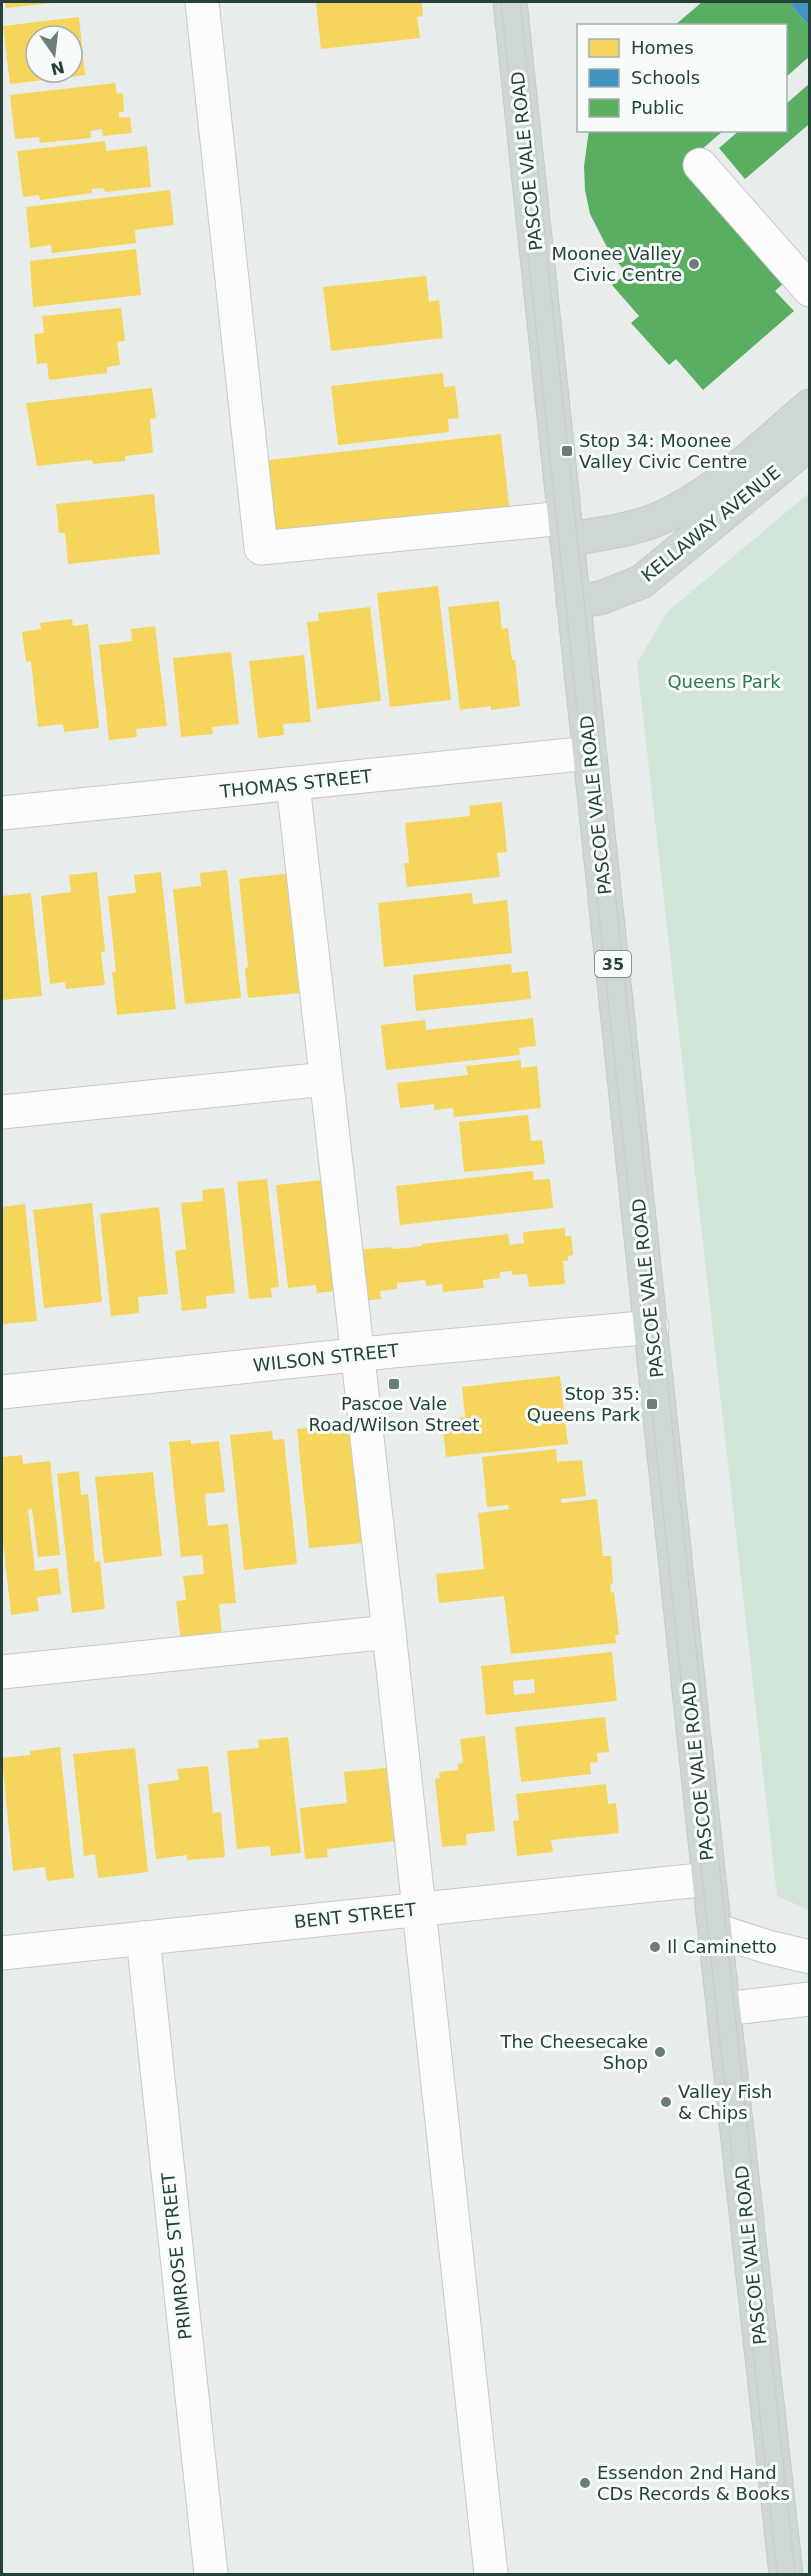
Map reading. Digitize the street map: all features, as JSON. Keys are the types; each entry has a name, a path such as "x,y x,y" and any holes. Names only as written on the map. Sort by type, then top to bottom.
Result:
{"main road":[{"name":"PASCOE VALE ROAD","path":"510,2 709,1879 786,2574"},
{"name":"KELLAWAY AVENUE","path":"566,529 632,528 678,510 718,483 810,406"},
{"name":"KELLAWAY AVENUE","path":"573,602 600,598 642,582 810,443"}],"street":[{"path":"202,2 261,548 566,529"},
{"path":"700,165 810,290"},
{"name":"THOMAS STREET","path":"2,813 590,753"},
{"path":"293,784 389,1632 491,2574"},
{"path":"2,1112 326,1079"},
{"name":"WILSON STREET","path":"2,1392 652,1327"},
{"path":"2,1672 389,1632"},
{"name":"BENT STREET","path":"2,1953 709,1879"},
{"path":"715,1930 768,1947 810,1957"},
{"name":"PRIMROSE STREET","path":"143,1938 211,2574"},
{"path":"724,2009 810,1999"}],"green space":[{"name":"Queens Park","path":"809,493 809,1910 777,1896 637,663 667,612"}],"building: Homes":[{"path":"5,2 51,2 51,3 6,8"},
{"path":"316,2 422,2 423,16 417,17 420,38 321,49"},
{"path":"79,17 80,24 24,24 24,82 10,84 3,26"},
{"path":"115,83 117,94 123,93 124,112 119,112 119,118 130,117 132,133 103,136 102,129 90,131 91,138 40,143 39,137 15,139 10,95"},
{"path":"105,141 106,151 147,146 151,187 105,192 104,188 92,189 92,193 40,200 39,195 23,197 17,151"},
{"path":"170,190 174,225 135,230 136,243 52,253 51,245 30,248 26,207"},
{"path":"136,249 141,295 33,307 30,261"},
{"path":"426,276 429,302 439,300 443,338 331,351 323,287"},
{"path":"121,308 125,341 117,342 120,365 107,367 107,373 49,380 47,363 37,364 34,334 44,333 42,316"},
{"path":"443,373 444,387 455,386 459,418 448,419 449,432 338,445 331,386"},
{"path":"152,388 156,418 150,419 153,453 125,456 125,461 93,464 92,460 37,466 26,403"},
{"path":"501,434 510,514 268,541 259,461"},
{"path":"154,494 160,554 68,564 65,533 59,533 56,504"},
{"path":"438,586 451,700 390,707 377,593"},
{"path":"499,601 502,629 508,628 512,660 515,660 520,706 491,710 491,706 460,710 448,607"},
{"path":"370,607 381,701 317,709 307,622 319,621 318,613"},
{"path":"72,619 73,626 88,624 99,728 64,732 63,724 38,727 31,661 26,662 22,632 41,629 40,623"},
{"path":"155,626 167,726 136,729 137,737 109,740 99,645 132,641 131,629"},
{"path":"231,652 239,724 212,727 213,734 181,737 173,658"},
{"path":"304,655 311,722 283,724 284,735 258,738 249,661"},
{"path":"502,802 507,852 497,853 500,877 407,887 404,863 409,863 405,823 470,816 469,806"},
{"path":"227,870 241,998 185,1004 173,889 201,886 200,873"},
{"path":"97,872 105,951 101,952 105,985 66,989 65,982 50,984 41,896 71,892 69,875"},
{"path":"161,872 176,1009 117,1015 112,972 116,972 108,896 136,893 134,875"},
{"path":"293,873 303,964 296,964 299,993 248,998 245,968 248,967 239,879"},
{"path":"31,893 42,996 2,1000 2,896"},
{"path":"472,893 473,904 507,900 512,953 384,967 378,903"},
{"path":"511,964 512,973 528,971 531,999 416,1011 413,975"},
{"path":"533,1018 536,1046 519,1048 520,1055 386,1070 381,1025 425,1020 426,1030"},
{"path":"521,1060 521,1068 537,1066 541,1108 454,1117 453,1108 434,1110 434,1104 400,1108 397,1083 468,1075 466,1066"},
{"path":"528,1115 531,1141 542,1140 545,1164 464,1172 459,1122"},
{"path":"533,1171 534,1180 550,1179 553,1208 400,1225 396,1186"},
{"path":"267,1179 279,1287 271,1288 272,1297 249,1299 237,1182"},
{"path":"332,1179 344,1290 317,1293 316,1285 288,1288 276,1185"},
{"path":"224,1188 235,1293 206,1296 207,1308 182,1311 175,1251 186,1249 181,1203 203,1201 202,1190"},
{"path":"92,1203 102,1302 44,1308 33,1210"},
{"path":"25,1204 37,1321 2,1324 2,1207"},
{"path":"159,1207 168,1294 138,1297 139,1313 111,1316 100,1214"},
{"path":"565,1228 565,1236 571,1236 573,1255 568,1256 568,1261 563,1261 565,1284 529,1287 527,1274 512,1275 512,1271 500,1272 500,1278 483,1280 484,1288 443,1292 442,1284 426,1286 425,1280 397,1283 397,1289 380,1291 381,1299 359,1301 354,1250 407,1248 422,1246 422,1244 508,1234 510,1245 524,1243 523,1232"},
{"path":"560,1376 568,1444 446,1457 442,1420 465,1417 462,1387"},
{"path":"350,1423 363,1543 309,1548 297,1429"},
{"path":"272,1431 273,1440 284,1439 297,1564 244,1570 230,1435"},
{"path":"191,1440 191,1444 219,1441 225,1492 205,1494 208,1526 228,1524 236,1603 219,1604 222,1636 181,1641 176,1601 186,1600 183,1576 204,1574 202,1555 181,1557 169,1442"},
{"path":"556,1449 557,1462 582,1460 586,1496 561,1499 561,1503 597,1499 603,1556 611,1556 613,1584 610,1585 611,1593 614,1592 619,1635 615,1635 616,1643 511,1654 504,1596 439,1603 436,1574 484,1569 478,1513 509,1509 508,1505 487,1507 482,1457"},
{"path":"22,1455 23,1464 50,1461 60,1555 38,1557 32,1509 28,1510 35,1571 58,1568 61,1594 37,1597 39,1611 11,1615 2,1532 2,1457"},
{"path":"79,1471 81,1495 88,1494 95,1562 100,1561 105,1609 72,1613 57,1474"},
{"path":"153,1472 162,1556 104,1563 95,1477"},
{"path":"612,1652 617,1701 486,1715 481,1666","holes":["534,1679 535,1693 514,1695 513,1681"]},
{"path":"605,1717 609,1752 597,1753 598,1762 590,1763 591,1774 521,1782 515,1727"},
{"path":"485,1736 495,1831 466,1834 467,1845 442,1847 435,1779 440,1778 439,1772 458,1770 458,1764 463,1763 460,1739"},
{"path":"288,1737 301,1853 271,1856 270,1846 237,1849 227,1751 259,1748 258,1740"},
{"path":"60,1747 74,1878 47,1881 45,1867 13,1871 2,1758 30,1755 30,1751"},
{"path":"135,1748 148,1872 98,1878 95,1854 84,1856 73,1754"},
{"path":"208,1766 213,1813 221,1812 225,1857 187,1860 187,1855 156,1859 148,1784 179,1780 177,1769"},
{"path":"396,1767 402,1820 392,1821 395,1841 327,1849 328,1857 305,1859 300,1808 347,1803 344,1772"},
{"path":"606,1784 608,1804 616,1803 619,1833 551,1840 553,1852 517,1856 513,1821 519,1820 516,1794"}],"building: Schools":[{"path":"788,2 810,2 810,27"}],"building: Public":[{"path":"702,2 788,2 810,27 810,56 787,76 787,24 676,24"},
{"path":"810,83 810,127 808,125 745,179 719,148 738,132 787,132 787,103"},
{"name":"Moonee Valley Civic Centre","path":"589,132 722,132 684,165 785,282 775,291 794,311 703,390 676,359 669,365 631,323 639,316 612,285 627,273 611,255 590,214 585,190 584,166"}],"tram line":[{"path":"501,2 777,2574"},
{"path":"520,2 795,2574"}],"place":[{"name":"Moonee Valley Civic Centre","path":"694,264"},
{"name":"Stop 34: Moonee Valley Civic Centre","path":"567,451"},
{"name":"Pascoe Vale Road/Wilson Street","path":"394,1384"},
{"name":"Stop 35: Queens Park","path":"652,1404"},
{"name":"Il Caminetto","path":"655,1947"},
{"name":"The Cheesecake Shop","path":"660,2052"},
{"name":"Valley Fish & Chips","path":"666,2102"},
{"name":"Essendon 2nd Hand CDs Records & Books","path":"585,2483"}]}
